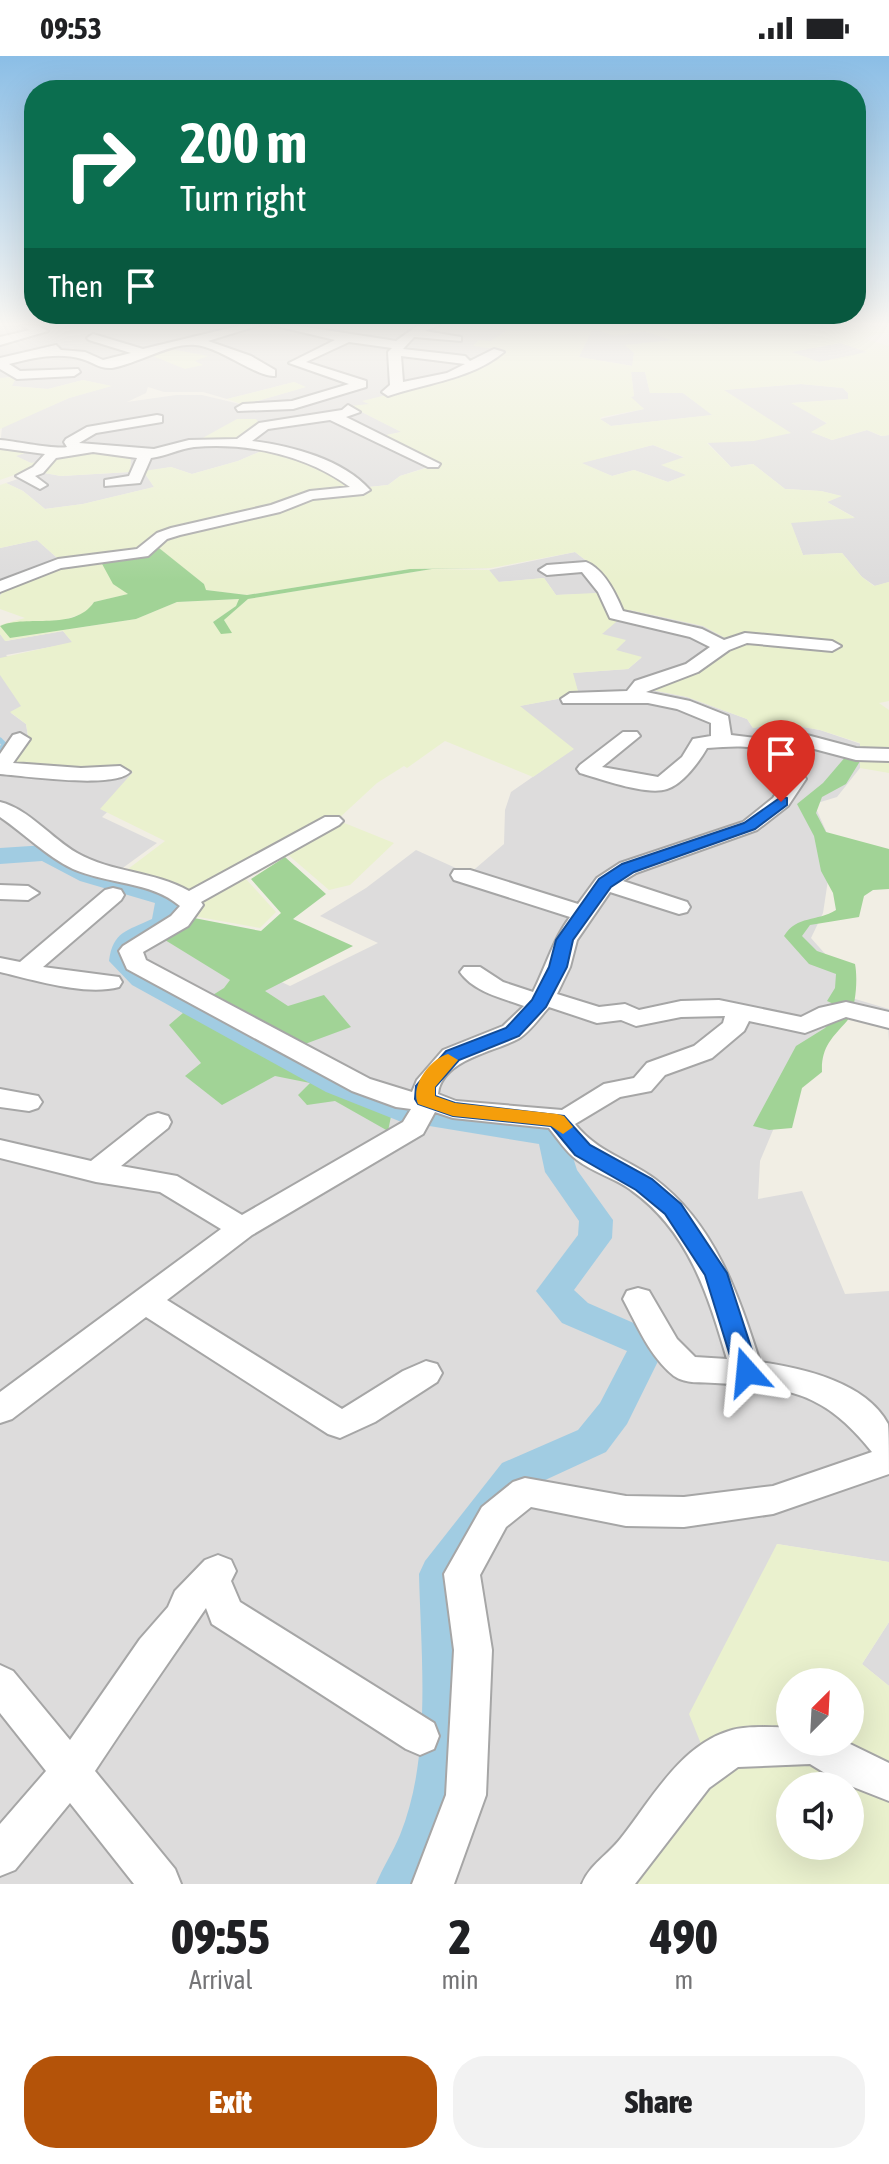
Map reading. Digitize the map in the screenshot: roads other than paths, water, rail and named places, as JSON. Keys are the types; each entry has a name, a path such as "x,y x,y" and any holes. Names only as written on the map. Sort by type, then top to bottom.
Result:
{"street":[{"path":"240,443 264,426 353,412 350,410"},
{"path":"333,416 433,464"},
{"path":"74,448 71,442 92,430 157,419"},
{"path":"0,587 58,564 142,553 162,536 176,531 275,509 310,495 363,490 292,453 240,443 184,444 146,454 89,446 74,448 53,453 38,470 23,476 40,485"},
{"path":"0,444 43,448 53,453"},
{"path":"110,483 135,480 146,454"},
{"path":"547,570 586,567 606,591 616,614 696,633 723,646"},
{"path":"636,695 642,685 692,668 723,646 755,637 832,646"},
{"path":"570,699 636,695 692,706 721,720 721,737 727,742"},
{"path":"421,1112 426,1086 452,1056 512,1032 541,1000 558,967 565,940 605,883 628,868 750,826 769,814 796,779 782,753 774,748 727,742 700,743 690,760 663,784 628,780 587,769 630,736"},
{"path":"0,768 20,739"},
{"path":"774,748 788,739 799,739 856,754 889,755"},
{"path":"0,768 81,774 120,772"},
{"path":"0,808 29,825 69,861 170,889 188,900 192,905 178,924 162,934 140,941 131,951 135,964 361,1085 405,1101 421,1112"},
{"path":"188,900 332,821"},
{"path":"462,875 582,913"},
{"path":"605,883 679,907"},
{"path":"0,892 28,893"},
{"path":"25,970 113,895"},
{"path":"0,965 60,978 110,982"},
{"path":"472,972 494,987 597,1015 625,1012 636,1018 681,1009 719,1007 805,1025 830,1009 858,1010 889,1020"},
{"path":"0,1410 242,1228 421,1112 453,1109 557,1120 570,1117 613,1090 642,1085 656,1069 703,1052 735,1026 739,1012"},
{"path":"0,1098 29,1102"},
{"path":"557,1120 582,1150 644,1184 673,1209 687,1227 716,1273 747,1372"},
{"path":"96,1172 158,1122"},
{"path":"0,1149 96,1172 167,1183 242,1228"},
{"path":"638,1299 666,1348 687,1369 747,1372 802,1385 841,1399 862,1417 889,1449"},
{"path":"146,1302 340,1425 372,1410 404,1385 426,1373"},
{"path":"433,1884 466,1795 473,1650 462,1574 494,1517 525,1492 626,1511 684,1512 773,1500 889,1460"},
{"path":"0,1855 71,1772 153,1651 183,1616 188,1602 212,1577 225,1612 420,1736"},
{"path":"0,1683 160,1884"},
{"path":"603,1884 627,1864 695,1774 732,1748 814,1745 852,1767 889,1782"}],"waterway":[{"path":"0,740 5,745 0,749"},
{"path":"0,856 46,853 89,876 162,895 169,902 165,923 125,943 123,961 142,979 337,1085 410,1114 553,1136 561,1172 596,1220 595,1238 554,1291 575,1313 648,1345 614,1413 592,1441 516,1475 440,1574 445,1717 435,1791 422,1842 400,1884"}]}
